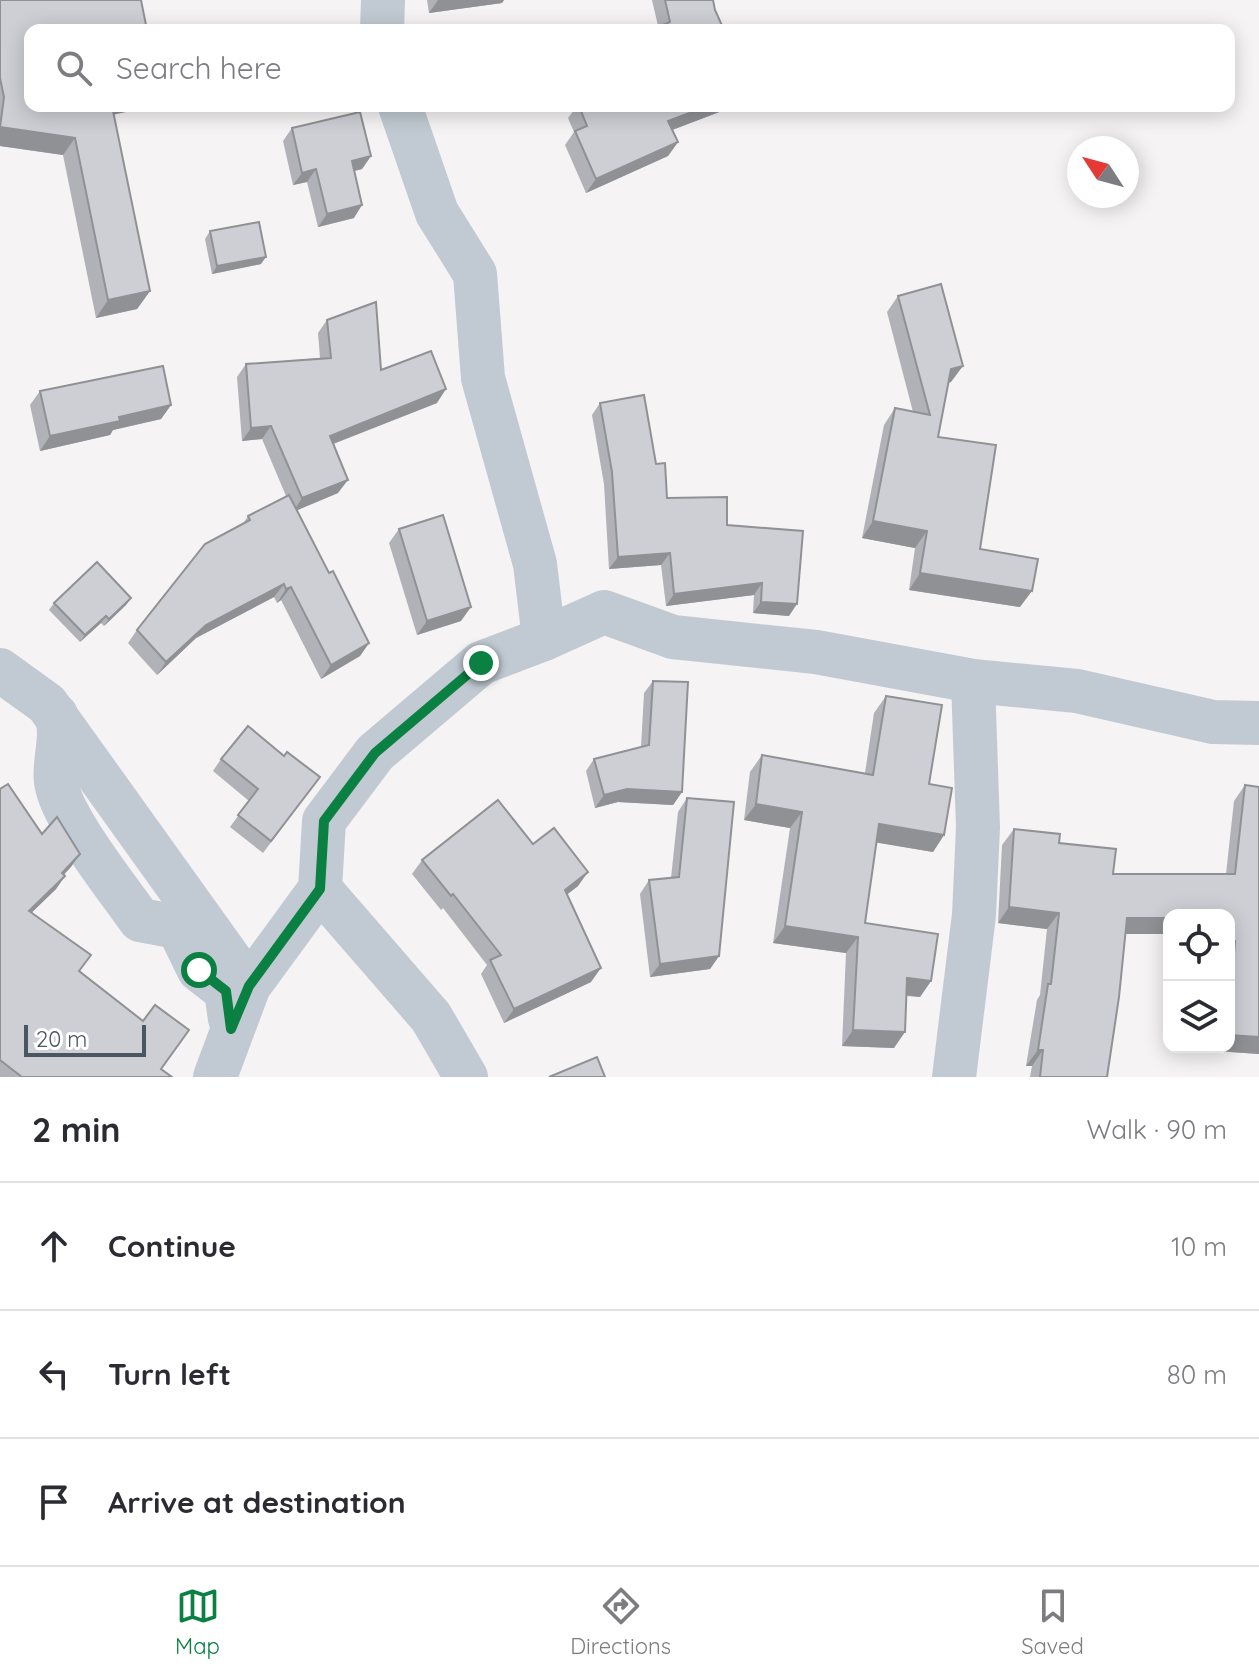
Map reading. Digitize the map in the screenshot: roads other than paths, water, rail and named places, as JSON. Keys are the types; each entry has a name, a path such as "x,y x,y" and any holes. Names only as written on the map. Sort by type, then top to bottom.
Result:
{"street":[{"path":"382,24 383,0"},
{"path":"402,112 437,213 475,274 483,378 535,564 544,639"},
{"path":"215,1077 249,986 320,889 324,821 375,753 481,663 604,612 673,637 816,652 973,681 1077,691 1213,722 1259,723"},
{"path":"0,670 47,704 56,715 249,986"},
{"path":"954,1077 974,915 978,842 973,681"},
{"path":"56,715 60,726 55,762 56,784 68,815 140,920 178,927 199,970 226,991 231,1029"},
{"path":"320,889 431,1017 466,1077"}]}
